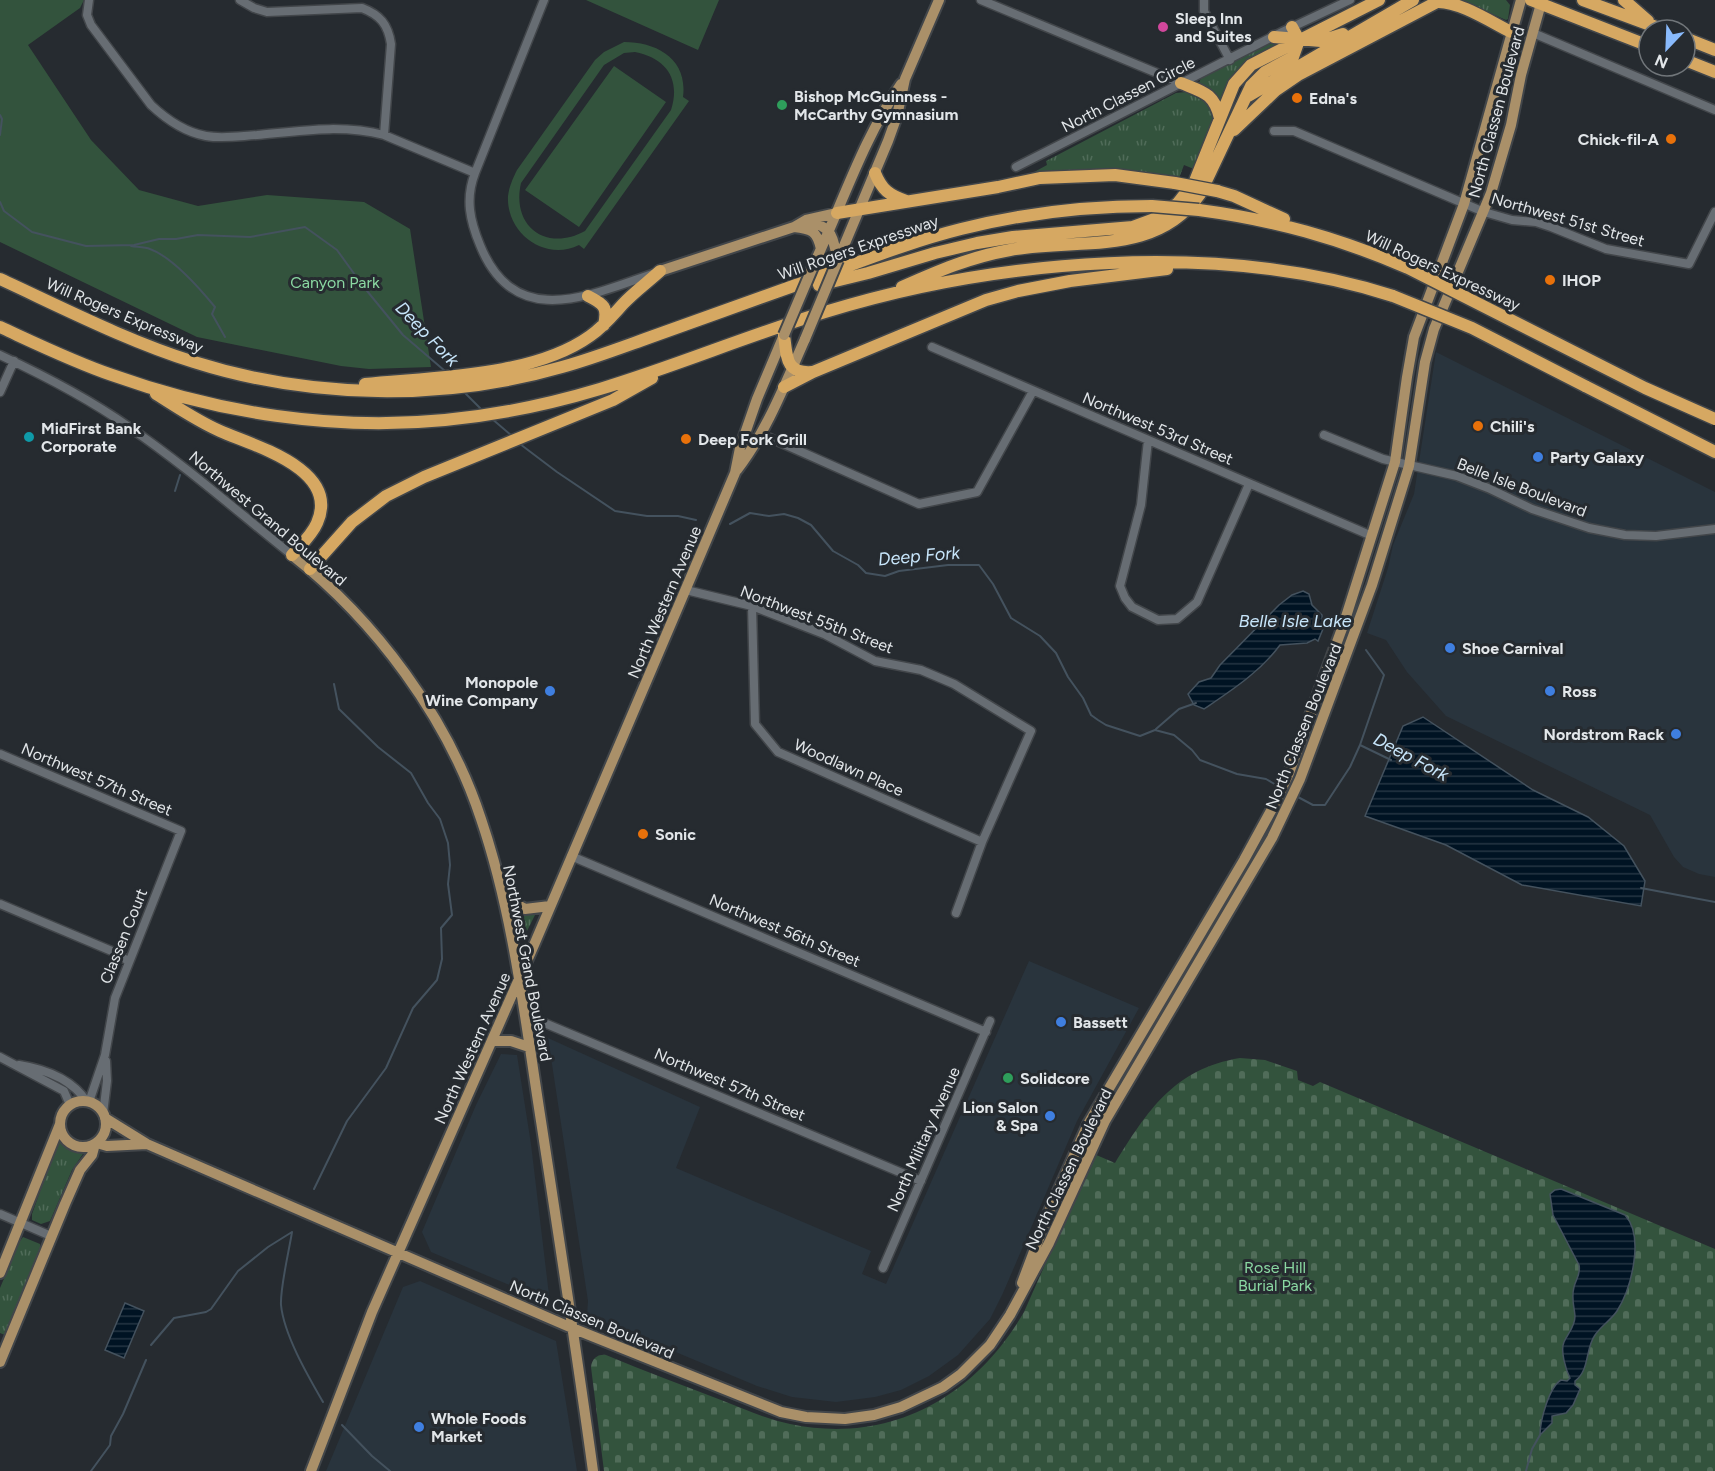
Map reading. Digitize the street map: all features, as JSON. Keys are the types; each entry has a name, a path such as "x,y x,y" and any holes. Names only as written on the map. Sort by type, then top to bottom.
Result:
{"highway":[{"path":"756,300 868,273 936,252 977,243 1013,237 1133,227 1160,217 1188,193 1202,167 1234,84 1251,64 1379,0"},
{"path":"1245,98 1413,0"},
{"path":"1583,0 1637,20"},
{"path":"1624,0 1647,18"},
{"path":"1538,1 1637,41"},
{"path":"1224,143 1240,123 1281,87 1306,71 1437,2 1457,6 1511,32"},
{"path":"879,297 958,262 979,256 1045,245 1124,240 1158,231 1177,219 1195,201 1208,179 1251,86 1265,72 1293,57 1299,40 1292,27"},
{"path":"1274,37 1320,41 1339,34 1352,34"},
{"path":"1697,43 1715,50"},
{"path":"1697,65 1715,72"},
{"path":"1181,83 1211,98 1217,104 1220,118"},
{"path":"875,173 883,190 908,202"},
{"path":"837,213 1054,176 1115,175 1175,183 1234,196 1309,231"},
{"name":"Will Rogers Expressway","path":"0,276 42,298 192,362 253,377 320,388 373,391 564,367 899,248 959,229 1052,211 1093,207 1152,206 1199,210 1270,221 1309,231 1370,252 1408,268 1645,388 1715,420"},
{"path":"0,327 78,362 140,385 223,407 291,418 364,422 445,420 529,407 600,389 826,311 946,283 1025,270 1102,264 1244,266 1306,274 1362,286 1393,296 1472,328 1714,452"},
{"path":"784,387 813,372 955,312 1018,291 1070,281 1213,264"},
{"path":"502,375 581,343 604,326 623,303 660,271"},
{"path":"588,296 600,302 605,308 607,314 604,326"},
{"path":"782,343 792,368 813,372"},
{"path":"310,569 352,522 386,496 478,454 613,400 685,360"},
{"path":"140,385 212,428 287,461 310,476 321,502 320,515 313,531 292,555"}],"main road":[{"name":"North Western Avenue","path":"735,473 751,453 761,434 805,339 875,173 897,116 905,79 939,0"},
{"name":"North Classen Boulevard","path":"1011,1315 1037,1239 1088,1124 1244,860 1273,807 1288,773 1344,623 1395,462 1414,337 1447,255 1464,204 1521,0"},
{"name":"North Classen Boulevard","path":"88,1102 99,1107 104,1116 147,1144 572,1328 781,1412 806,1417 845,1419 874,1415 901,1407 943,1387 978,1359 1011,1315 1049,1243 1105,1121 1286,812 1372,585 1409,466 1425,362 1434,329 1484,212 1511,125 1533,33 1538,1"},
{"name":"North Western Avenue","path":"311,1471 372,1312 492,1041 735,473 740,448 757,399 815,262 883,111 905,79"},
{"path":"660,271 794,227 806,220 837,213"},
{"path":"806,220 823,225 829,230 839,256"},
{"path":"794,227 812,231 818,237 821,249"},
{"name":"Northwest Grand Boulevard","path":"292,555 310,569 351,609 380,641 430,712 450,747 473,796 489,841 503,896 519,978 593,1471"},
{"path":"1358,580 1372,585"},
{"path":"1244,860 1256,866"},
{"path":"503,896 525,909 550,906"},
{"path":"1200,933 1212,940"},
{"path":"492,1041 511,1041 529,1047"},
{"path":"1124,1060 1136,1066"},
{"path":"0,1273 63,1113 70,1105 88,1102"},
{"path":"0,1362 80,1170 92,1155 96,1143 105,1130 104,1116"},
{"name":"North Classen Boulevard","path":"60,1124 63,1136 72,1144 83,1147 96,1143 107,1146 147,1144"}],"street":[{"path":"89,0 87,15 92,25 151,105 163,116 189,131 205,136 222,137 331,129 369,131 384,135 475,173"},
{"path":"240,0 267,12 362,8 373,12 383,20 389,32 391,44 384,135"},
{"path":"544,0 469,192 471,220 488,262 498,278 512,288 537,298 567,300 588,296 660,271"},
{"path":"981,0 1181,83"},
{"path":"1204,0 1204,11 1230,60"},
{"name":"North Classen Circle","path":"1016,167 1350,0"},
{"path":"1533,33 1715,110"},
{"name":"Northwest 51st Street","path":"1274,132 1294,131 1484,212 1512,220 1536,222 1606,249 1689,264 1715,213"},
{"name":"Northwest 53rd Street","path":"932,347 1372,536"},
{"name":"Northwest Grand Boulevard","path":"0,355 50,378 127,426 164,452 292,555"},
{"path":"0,392 14,362"},
{"path":"761,434 919,504 977,492 1033,391"},
{"name":"Belle Isle Boulevard","path":"1323,435 1395,462 1457,476 1533,509 1589,528 1625,535 1656,536 1715,529"},
{"path":"1148,440 1141,505 1120,586 1132,607 1158,620 1177,619 1197,603 1250,484"},
{"name":"Northwest 55th Street","path":"686,590 752,606 824,634 875,661 921,670 954,684 1031,731 982,842"},
{"name":"Woodlawn Place","path":"752,606 755,724 778,752 982,842"},
{"name":"Northwest 57th Street","path":"0,754 182,831"},
{"name":"Classen Court","path":"88,1102 105,1055 115,998 182,831"},
{"path":"957,913 982,842"},
{"name":"Northwest 56th Street","path":"571,856 986,1032"},
{"path":"0,904 114,952 128,961"},
{"name":"North Military Avenue","path":"883,1268 990,1021"},
{"name":"Northwest 57th Street","path":"526,1024 542,1022 921,1181"},
{"name":"Classen Court","path":"104,1116 107,1081 105,1055"},
{"path":"0,1058 16,1064 64,1091 70,1105"},
{"path":"16,1064 34,1067 62,1079 82,1093 88,1102"},
{"path":"0,1214 51,1236"}],"shaded area":[{"path":"1436,352 1715,492 1715,877 1699,874 1683,867 1674,857 1650,815 1446,716 1407,672 1386,640 1367,633 1393,545 1414,494"},
{"path":"1029,961 1139,1008 1077,1121 990,1319 958,1355 929,1376 901,1390 875,1397 836,1402 792,1397 757,1386 587,1315 588,1301 548,1038 700,1107 676,1168 871,1251 862,1274 886,1284"},
{"path":"501,1054 517,1055 531,1144 549,1295 545,1298 540,1298 431,1252 422,1232 476,1105"},
{"path":"420,1281 556,1341 577,1471 326,1471 403,1287"}],"green space":[{"name":"Canyon Park","path":"0,0 84,0 80,8 28,45 91,140 139,190 198,206 267,195 364,202 410,229 431,367 369,369 341,366 197,337 0,242"},
{"path":"586,0 719,0 698,50"},
{"path":"1460,0 1506,0 1510,5 1508,19 1506,20"},
{"path":"1273,41 1283,41 1258,54 1241,67 1219,102 1211,90 1199,83 1201,78"},
{"path":"624,42 648,45 658,49 668,55 681,72 683,97 689,101 584,249 579,245 553,250 541,247 530,241 513,222 509,209 510,186 517,170 595,60 604,52","holes":["635,52 646,55 663,65 672,80 674,99 671,110 585,231 558,239 545,237 527,223 521,212 519,199 521,183 604,65 624,53"]},
{"path":"614,66 666,102 579,227 525,190"},
{"path":"1186,92 1210,104 1215,121 1194,169 1184,165 1179,178 1027,176 1047,165 1046,161 1176,93"},
{"path":"520,913 535,915 525,935 523,934"},
{"name":"Rose Hill Burial Park","path":"1240,1058 1265,1060 1297,1071 1298,1080 1313,1086 1320,1082 1715,1249 1715,1471 604,1471 591,1367 594,1359 600,1355 606,1355 772,1419 827,1429 862,1427 895,1420 926,1408 955,1390 981,1368 1004,1342 1024,1312 1094,1154 1115,1163 1152,1109 1180,1082 1217,1063"},
{"path":"59,1138 73,1149 85,1151 72,1170 50,1221 41,1224 32,1220 32,1214"},
{"path":"23,1237 40,1244 40,1249 5,1335 0,1333 0,1288"}],"water":[{"name":"Belle Isle Lake","path":"1303,591 1309,594 1312,605 1322,615 1322,622 1325,624 1318,641 1315,639 1307,643 1280,645 1255,672 1225,695 1204,709 1194,705 1188,694 1199,682 1211,678 1220,665 1279,605 1292,595"},
{"path":"1423,717 1533,790 1588,817 1624,846 1645,881 1641,906 1522,885 1446,845 1365,816 1403,726"},
{"path":"1561,1189 1625,1215 1634,1236 1634,1263 1627,1290 1617,1311 1597,1332 1592,1341 1583,1371 1575,1381 1575,1385 1580,1389 1573,1405 1566,1413 1552,1416 1552,1423 1540,1435 1543,1413 1549,1397 1561,1380 1567,1381 1570,1378 1564,1360 1563,1346 1575,1320 1573,1295 1579,1265 1553,1215 1550,1194"},
{"path":"125,1303 144,1311 124,1358 105,1350"}],"waterway":[{"name":"Deep Fork","path":"0,115 2,119 0,135"},
{"name":"Deep Fork","path":"0,202 4,211 32,232 86,246 134,245 159,239 198,235 250,237 305,227 337,250 403,335 445,371"},
{"path":"131,246 148,248 159,253 186,275 215,307 212,314 225,337"},
{"name":"Deep Fork","path":"463,391 482,410"},
{"name":"Deep Fork","path":"491,418 512,436"},
{"name":"Deep Fork","path":"520,444 615,511 647,516 678,516 696,520"},
{"path":"175,491 180,475"},
{"name":"Deep Fork","path":"730,524 750,513 769,516 784,514 798,518 811,525 833,551 858,565 866,573 885,576 899,571 948,565 979,565 993,584 1011,618 1040,636 1056,653 1091,715 1106,725 1140,736 1155,730 1174,735 1200,760 1237,774 1266,779 1278,786"},
{"path":"1360,745 1384,675 1366,650"},
{"path":"314,1189 347,1121 386,1068 413,1008 437,980 442,959 441,928 452,915 448,884 450,865 448,843 440,819 411,773 378,747 339,709 334,684"},
{"path":"1156,729 1179,709 1196,703"},
{"name":"Deep Fork","path":"1296,796 1313,805 1325,805 1350,767 1360,745 1391,760"},
{"name":"Deep Fork","path":"1641,888 1715,902"},
{"path":"292,1232 282,1289 283,1317 298,1355 323,1402"},
{"path":"151,1345 174,1318 211,1309 238,1271 268,1247 292,1232"},
{"path":"91,1471 110,1445 111,1436 146,1360"},
{"path":"342,1425 390,1471"},
{"path":"1526,1471 1532,1449 1540,1435"}],"place":[{"name":"Sleep Inn and Suites","path":"1163,27"},
{"name":"Edna's","path":"1297,98"},
{"name":"Bishop McGuinness - McCarthy Gymnasium","path":"782,105"},
{"name":"Chick-fil-A","path":"1671,139"},
{"name":"IHOP","path":"1550,280"},
{"name":"Chili's","path":"1478,426"},
{"name":"MidFirst Bank Corporate","path":"29,437"},
{"name":"Deep Fork Grill","path":"686,439"},
{"name":"Party Galaxy","path":"1538,457"},
{"name":"Shoe Carnival","path":"1450,648"},
{"name":"Monopole Wine Company","path":"550,691"},
{"name":"Ross","path":"1550,691"},
{"name":"Nordstrom Rack","path":"1676,734"},
{"name":"Sonic","path":"643,834"},
{"name":"Bassett","path":"1061,1022"},
{"name":"Solidcore","path":"1008,1078"},
{"name":"Lion Salon & Spa","path":"1050,1116"},
{"name":"Whole Foods Market","path":"419,1427"}]}
